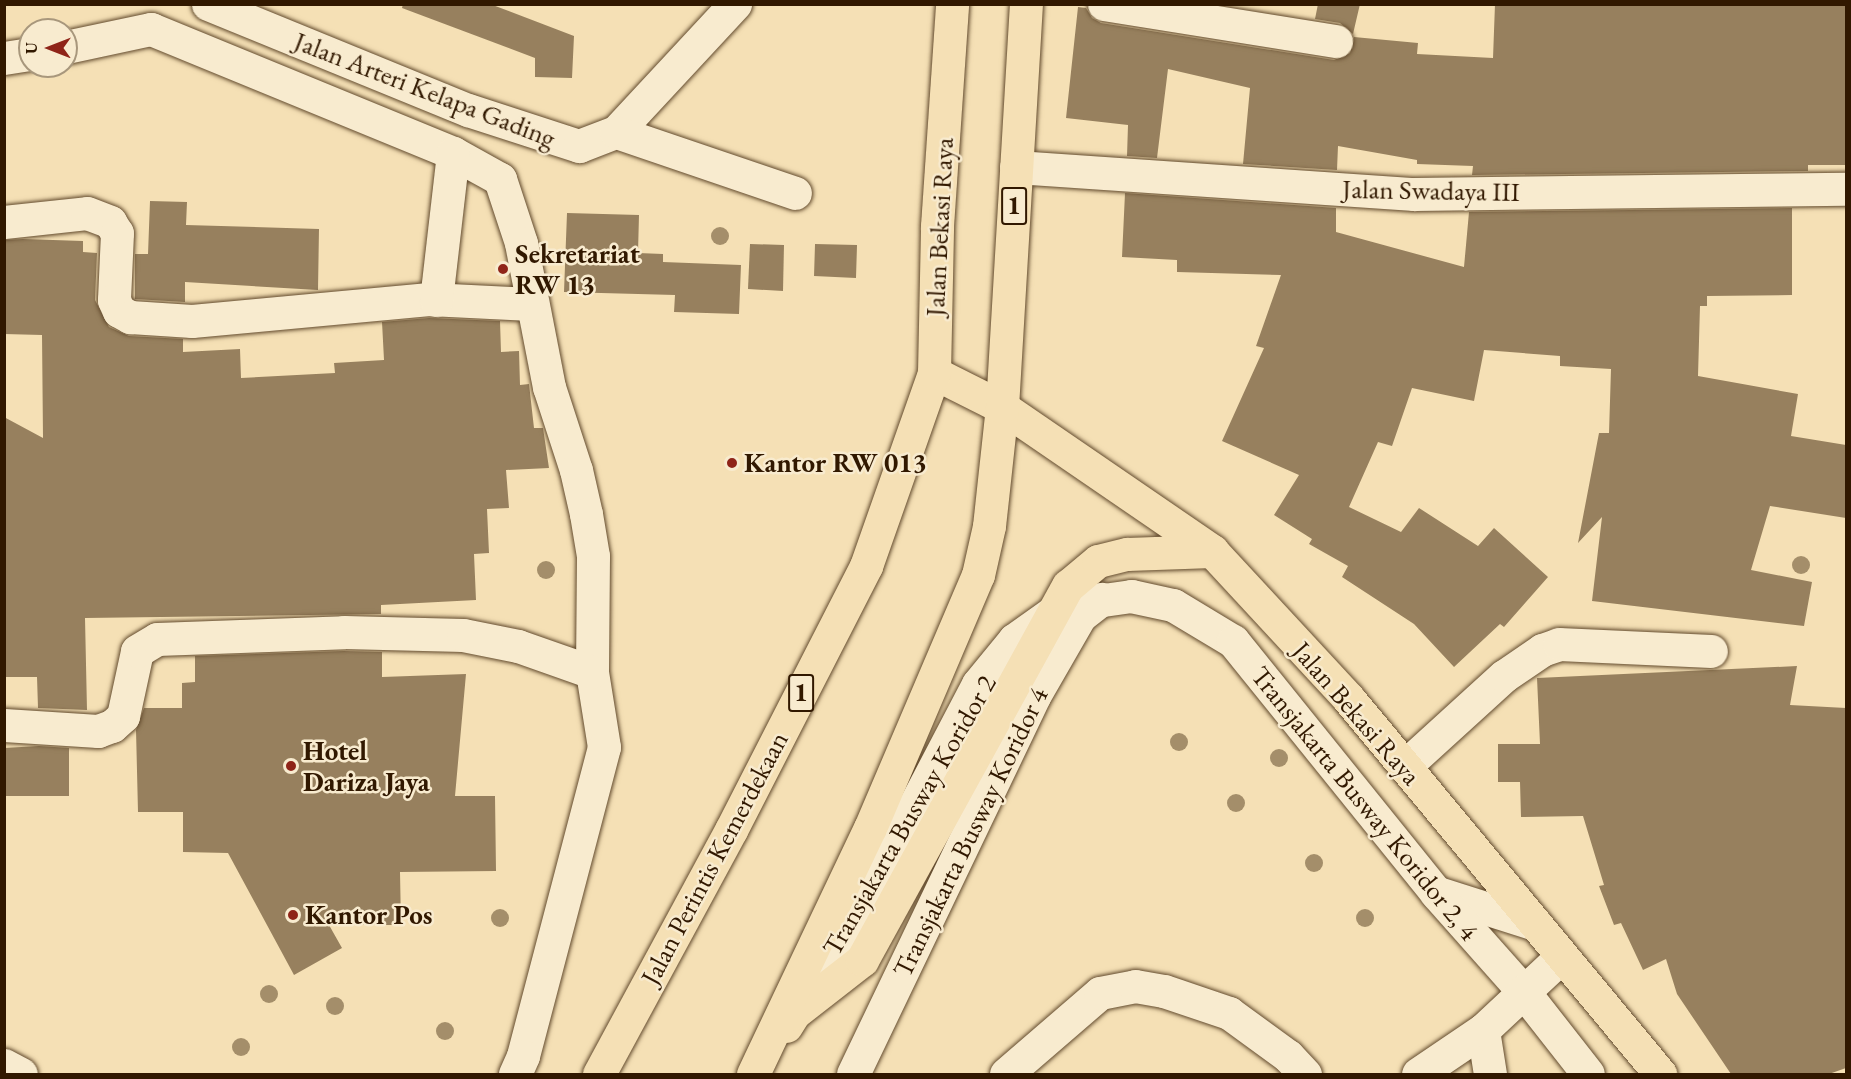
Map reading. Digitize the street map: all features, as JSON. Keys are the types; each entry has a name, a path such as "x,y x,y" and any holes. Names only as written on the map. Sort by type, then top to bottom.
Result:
{"main road":[{"name":"Jalan Bekasi Raya","path":"952,4 937,226 934,373 1002,407 1212,551 1348,698 1660,1074"},
{"name":"1","path":"754,1073 870,828 969,602 989,526 1002,407 1026,4"},
{"name":"Jalan Perintis Kemerdekaan","path":"599,1074 731,830 866,566 934,373"},
{"path":"794,1013 862,960 1068,586 1098,561 1127,554 1212,551"}],"street":[{"name":"Jalan Arteri Kelapa Gading","path":"208,4 528,130 579,146 616,132 735,4"},
{"path":"1104,4 1336,41"},
{"name":"Jalan Arteri Kelapa Gading","path":"78,44 151,29 453,153 500,178 521,243 531,304"},
{"path":"616,132 795,193"},
{"path":"436,300 453,153"},
{"name":"Jalan Swadaya III","path":"1016,167 1414,194 1846,189"},
{"path":"4,222 87,213 110,222 117,233 114,300 119,311 130,317 192,321 436,300 531,304 549,387 576,470 593,556 592,672 604,747 519,1065"},
{"name":"Transjakarta Busway Koridor 2, 4","path":"1102,599 1131,596 1173,605 1233,641 1436,893 1523,991 1588,1074"},
{"path":"1052,613 1068,605 1102,599"},
{"name":"Transjakarta Busway Koridor 4","path":"853,1074 1034,696 1080,616 1102,599"},
{"path":"4,725 98,731 112,726 123,716 137,651 157,639 344,633 464,635 518,646 592,672"},
{"path":"1405,766 1504,676 1542,650 1559,644 1711,651"},
{"path":"1436,893 1535,924"},
{"path":"1418,1074 1483,1030 1562,956"},
{"path":"1006,1074 1100,993 1135,986 1164,991 1228,1013 1288,1056 1305,1074"},
{"path":"754,1073 794,1013"},
{"path":"1483,1030 1490,1074"},
{"path":"4,1065 21,1074"}],"building":[{"path":"403,4 490,4 574,36 572,78 535,77 535,58 402,8"},
{"path":"1318,4 1360,4 1353,34 1340,23 1315,19"},
{"path":"1495,4 1846,4 1846,165 1808,165 1808,171 1472,175 1473,166 1417,164 1417,160 1338,146 1337,170 1243,164 1250,88 1168,69 1157,158 1127,156 1128,125 1066,118 1078,7 1086,8 1092,18 1101,23 1334,60 1350,53 1354,37 1418,43 1417,54 1493,58"},
{"path":"1125,193 1336,208 1336,232 1464,267 1469,212 1792,208 1792,295 1707,296 1707,306 1700,306 1698,376 1798,394 1791,436 1846,445 1846,518 1770,506 1751,570 1812,582 1804,626 1592,601 1602,517 1578,543 1599,433 1609,433 1611,369 1560,366 1560,356 1484,350 1474,401 1412,388 1392,446 1378,442 1349,507 1401,532 1419,508 1478,546 1494,528 1548,577 1504,627 1500,624 1454,667 1414,624 1342,577 1348,566 1309,544 1312,539 1274,515 1299,475 1222,441 1264,348 1256,346 1281,275 1177,272 1177,260 1122,257"},
{"path":"150,201 187,202 186,225 319,229 318,290 185,282 185,302 135,299 135,254 148,254"},
{"path":"567,213 639,215 638,253 663,254 663,262 741,265 739,314 674,312 675,295 564,292"},
{"path":"4,240 83,241 83,252 97,253 95,300 109,327 129,336 183,339 183,352 240,349 241,378 335,373 334,363 384,360 382,322 429,318 500,321 501,352 519,351 520,385 529,384 534,428 543,428 549,468 506,470 509,508 487,509 489,553 474,554 476,600 381,605 381,614 85,618 87,710 38,708 37,677 4,677 4,417 43,438 42,335 4,334"},
{"path":"750,244 784,245 783,291 748,289"},
{"path":"815,244 857,245 856,278 814,276"},
{"path":"344,651 382,652 382,677 466,674 455,796 495,796 496,871 400,872 401,925 329,925 342,948 294,975 228,853 183,852 183,812 138,812 136,730 144,708 182,708 182,683 195,682 195,656"},
{"path":"1797,666 1790,705 1846,708 1846,1068 1829,1074 1731,1074 1677,994 1666,959 1643,970 1621,923 1614,925 1599,886 1604,885 1583,816 1521,817 1520,782 1498,782 1498,744 1540,744 1537,678"},
{"path":"39,746 69,748 69,796 4,796 4,748"}],"place":[{"name":"Sekretariat RW 13","path":"503,269"},
{"name":"Kantor RW 013","path":"732,463"},
{"name":"Hotel Dariza Jaya","path":"291,766"},
{"name":"Kantor Pos","path":"293,915"}]}
